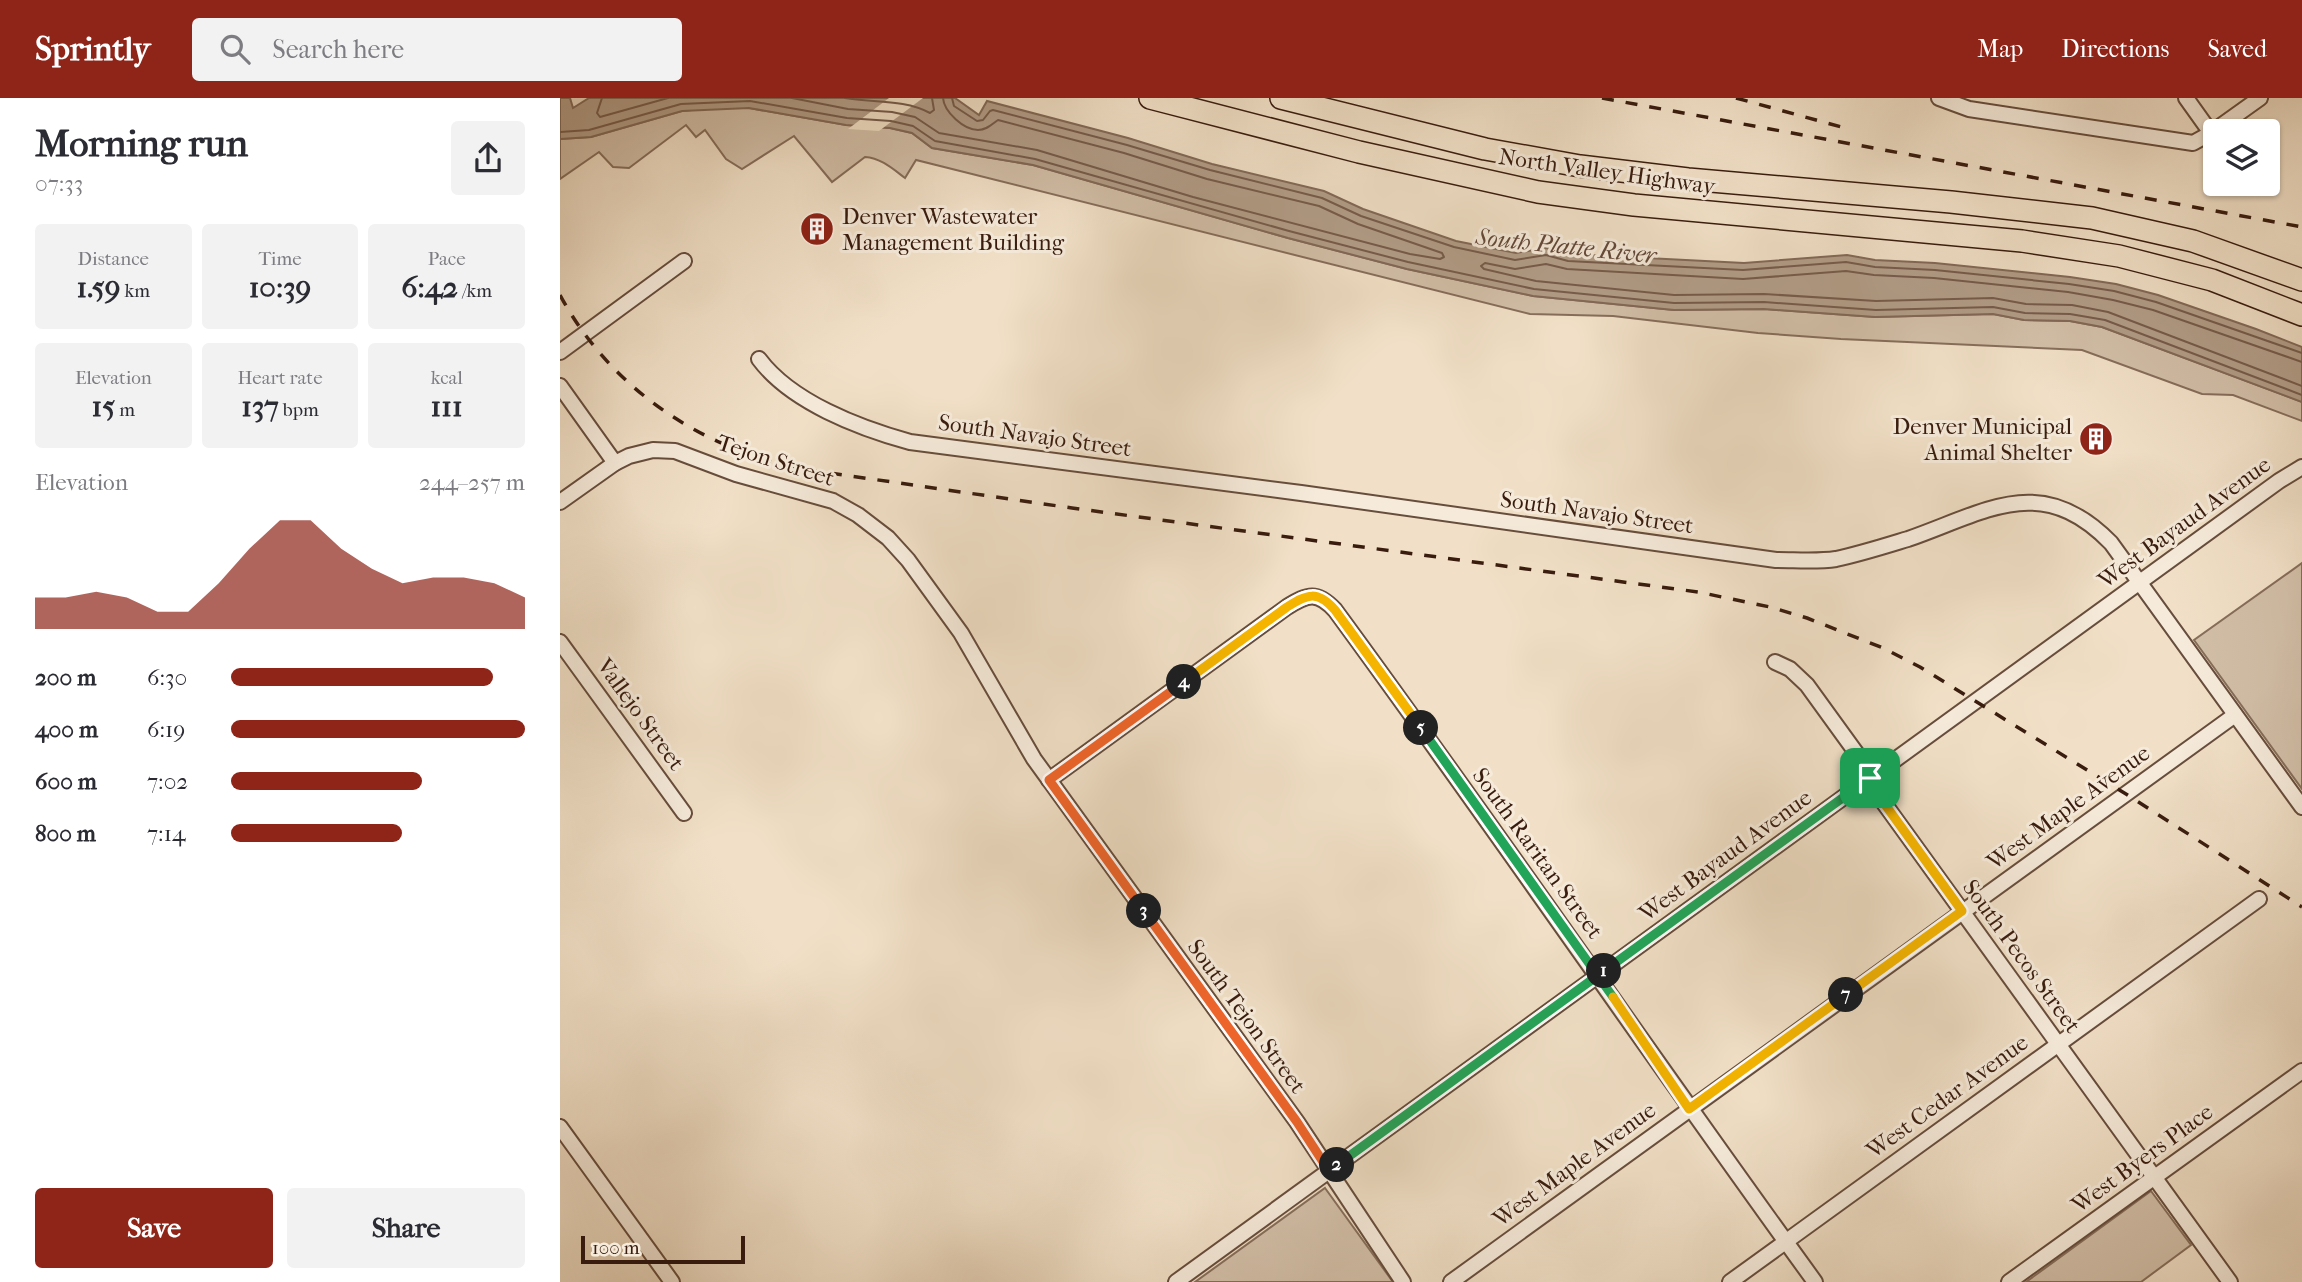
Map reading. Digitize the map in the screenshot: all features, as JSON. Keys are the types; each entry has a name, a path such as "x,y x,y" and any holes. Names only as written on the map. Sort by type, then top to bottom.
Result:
{"highway":[{"name":"North Valley Highway","path":"1150,98 1430,169 1548,193 1634,205 1988,237 2119,256 2178,270 2249,293 2302,315"},
{"name":"North Valley Highway","path":"1281,98 1485,149 1580,166 2092,218 2204,244 2302,280"}],"street":[{"path":"1939,98 1969,109 2193,143 2203,137"},
{"path":"2186,98 2203,122"},
{"path":"2231,119 2260,98"},
{"path":"560,352 684,261"},
{"name":"South Navajo Street","path":"759,359 769,373 810,401 873,432 909,442 1776,561 1834,559 1908,539 2005,504 2034,502 2066,511 2090,524 2111,543 2302,807"},
{"path":"560,386 615,463"},
{"name":"Tejon Street","path":"560,502 615,463 641,452 675,451 736,474 821,496 846,507 888,538 908,560 961,633 1023,743 1049,780"},
{"name":"West Bayaud Avenue","path":"1176,1282 2279,481 2302,467"},
{"name":"South Raritan Street","path":"1049,780 1287,607 1313,595 1325,600 1335,610 1598,975 1689,1109 1815,1282"},
{"name":"Vallejo Street","path":"560,642 684,813"},
{"name":"South Pecos Street","path":"1776,662 1790,668 1807,685 1857,754 1881,799 2230,1282"},
{"name":"West Maple Avenue","path":"1451,1282 2235,715"},
{"name":"South Tejon Street","path":"1049,780 1297,1122 1403,1282"},
{"name":"West Cedar Avenue","path":"1730,1282 2259,899"},
{"name":"West Byers Place","path":"2010,1282 2302,1071"},
{"path":"560,1128 672,1282"}],"shaded area":[{"path":"722,107 749,108 912,133 932,148 1033,165 1288,238 1407,269 1533,296 1674,310 1764,309 1875,317 1993,314 2024,320 2070,321 2102,327 2302,402 2302,421 2233,395 2202,394 2082,350 1841,339 1758,333 1613,316 1530,314 916,160 905,178 882,162 865,157 832,182 794,136 742,169 726,159 705,130 696,137 686,125 629,168 613,167 599,152 560,179 560,139 591,137 682,111"},
{"path":"2302,563 2302,789 2194,640"},
{"path":"1325,1188 1393,1282 1195,1282"},
{"path":"2151,1191 2191,1245 2141,1282 2026,1282"}],"water":[{"path":"560,98 570,98 573,108 589,98 955,98 979,115 987,101 1128,138 1212,164 1324,191 1363,209 1456,241 1516,253 1546,248 1569,254 1744,263 1847,255 2116,284 2158,295 2302,347 2302,402 2102,327 2070,321 2024,320 1993,314 1875,317 1764,309 1674,310 1533,296 1407,269 1288,238 1033,165 932,148 912,133 890,128 846,125 749,108 682,111 591,137 560,139"}],"pier":[{"path":"889,98 923,98 879,131 848,129"}],"railway":[{"path":"1602,98 2302,227"},
{"path":"1736,98 1845,128"},
{"path":"560,295 605,358 632,385 662,409 728,446 802,469 1698,592 1770,607 1807,618 1883,648 1920,667 2302,907"}],"place":[{"name":"Denver Wastewater Management Building","path":"817,229"},
{"name":"Denver Municipal Animal Shelter","path":"2096,439"}],"route":[{"path":"1870,778 1598,975 1582,986 1329,1171 1297,1122 1049,780 1287,607 1313,595 1325,600 1504,842 1598,975 1689,1109 1962,911 1881,799 1870,778"}],"water label":[{"name":"South Platte River","path":"1566,246"}]}
